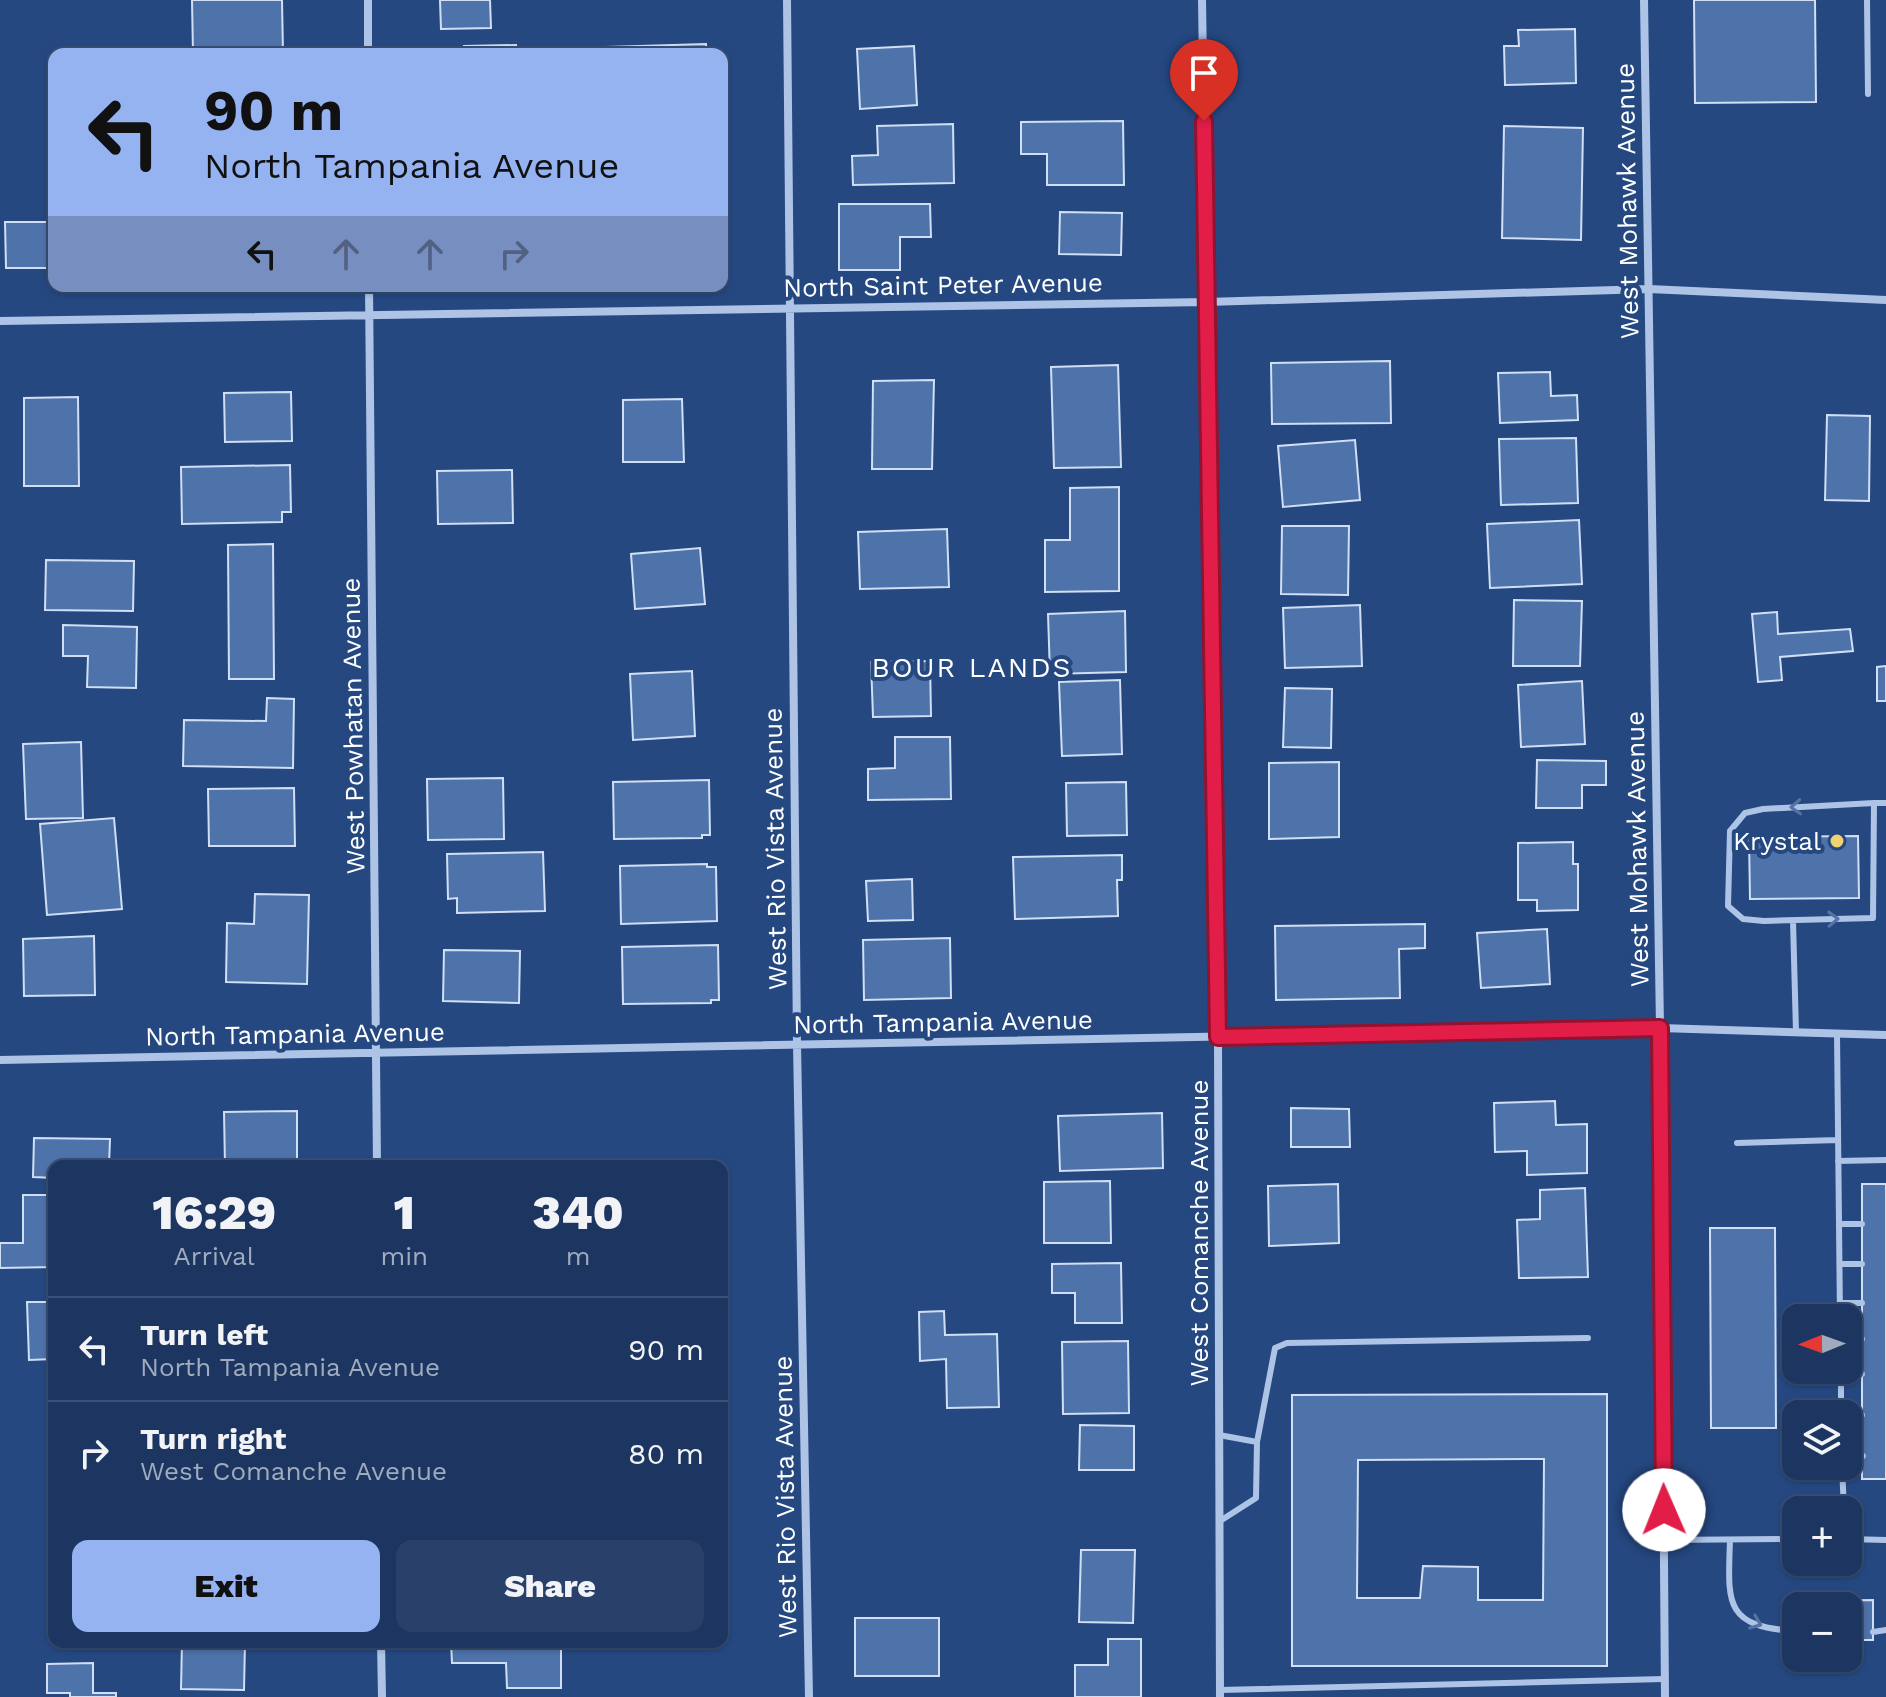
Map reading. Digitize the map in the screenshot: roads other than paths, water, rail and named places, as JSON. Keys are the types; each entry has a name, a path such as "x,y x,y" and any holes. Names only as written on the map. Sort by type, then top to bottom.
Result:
{"street":[{"path":"368,0 368,48"},
{"name":"West Rio Vista Avenue","path":"787,0 797,1044 809,1697"},
{"name":"West Comanche Avenue","path":"1202,0 1218,1037 1220,1694"},
{"name":"West Mohawk Avenue","path":"1644,0 1660,1028 1665,1697"},
{"name":"North Saint Peter Avenue","path":"0,321 1207,302 1649,289 1886,300"},
{"name":"West Powhatan Avenue","path":"369,292 377,1160"},
{"name":"North Tampania Avenue","path":"0,1060 1660,1028 1886,1035"},
{"path":"381,1648 382,1697"}],"lane":[{"path":"1867,0 1868,94"},
{"path":"1874,803 1873,918 1743,919 1728,906 1730,831 1745,813 1763,809 1874,803 1886,803"},
{"path":"1793,921 1796,1032"},
{"path":"1837,1033 1840,1303 1862,1303"},
{"path":"1737,1143 1838,1140"},
{"path":"1838,1161 1886,1160"},
{"path":"1839,1224 1862,1224"},
{"path":"1840,1264 1862,1264"},
{"path":"1220,1521 1256,1498 1257,1442 1275,1348 1287,1343 1588,1338"},
{"path":"1219,1435 1257,1442"},
{"path":"1664,1540 1782,1539"},
{"path":"1862,1539 1886,1540"},
{"path":"1730,1540 1729,1590 1737,1615 1754,1625 1782,1629"},
{"path":"1873,1632 1886,1630"},
{"path":"1220,1694 1664,1679"}],"place":[{"name":"Krystal","path":"1837,841"}],"district":[{"name":"BOUR LANDS","path":"972,667"}]}
